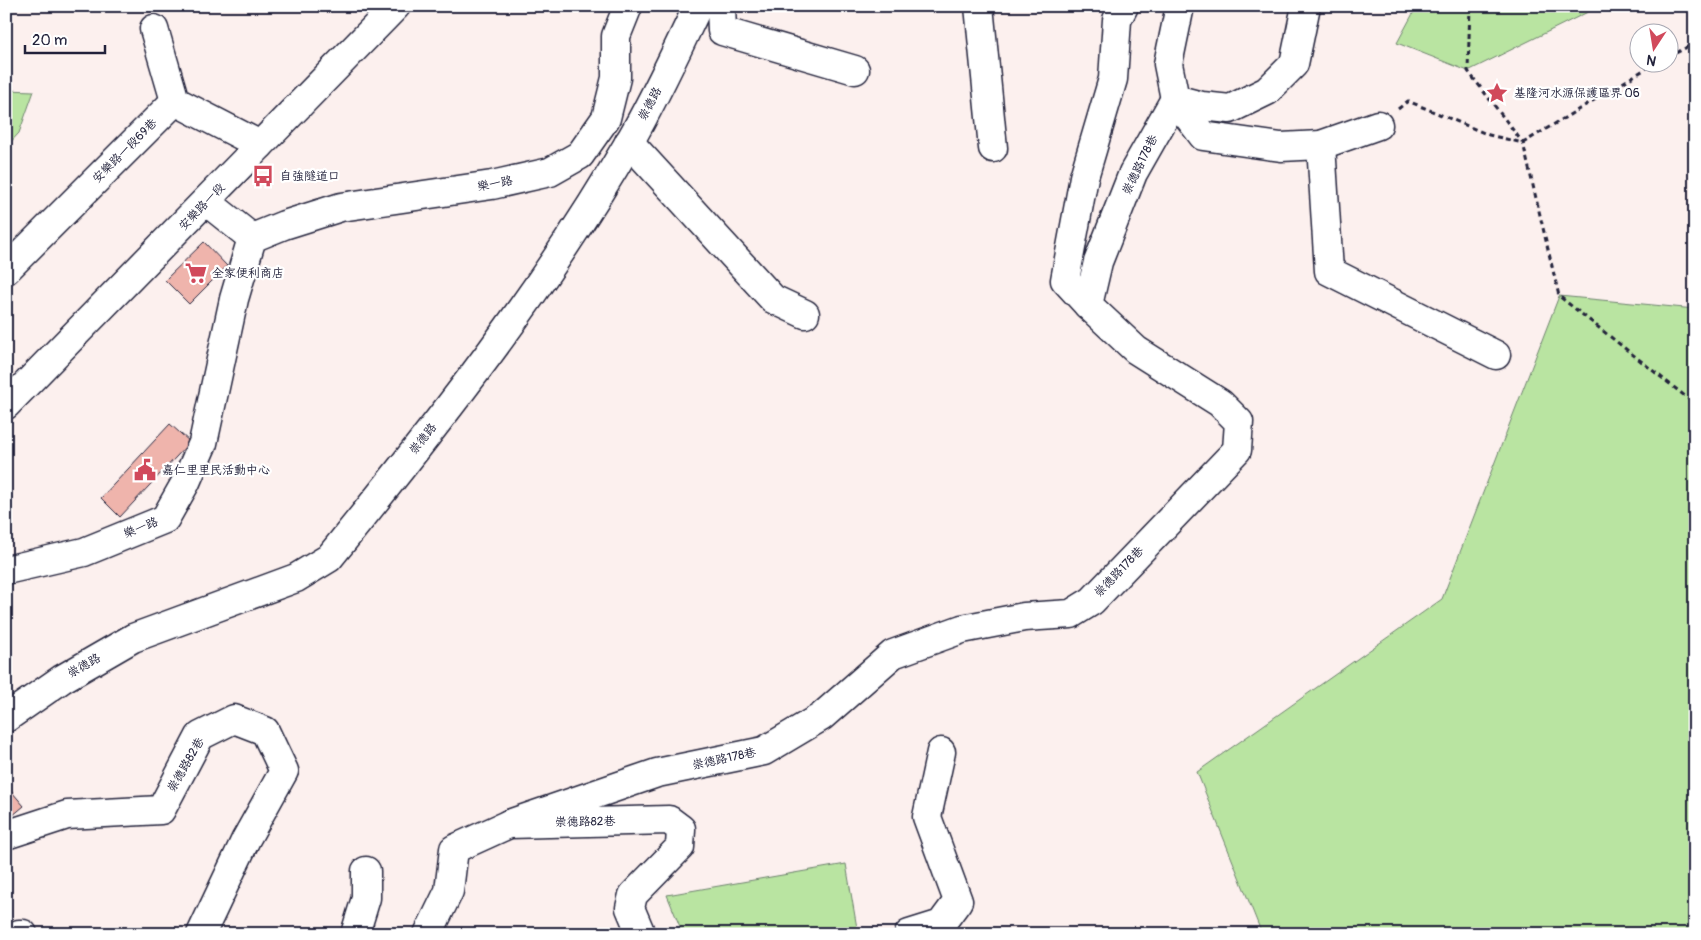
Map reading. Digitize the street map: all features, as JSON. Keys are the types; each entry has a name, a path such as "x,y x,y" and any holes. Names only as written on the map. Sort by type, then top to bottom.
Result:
{"street":[{"name":"安樂路一段","path":"6,406 207,202 396,6"},
{"name":"樂一路","path":"6,570 84,552 165,519 186,482 203,443 234,299 252,238 284,225 341,207 492,185 550,172 580,155 606,118 616,78 616,36 628,6"},
{"name":"崇德路","path":"6,718 62,679 133,638 296,578 329,558 489,354 558,257 629,142 663,79 698,6"},
{"path":"721,6 722,31 856,70"},
{"path":"979,6 993,148"},
{"path":"1088,305 1065,280 1084,177 1113,79 1117,20 1124,6"},
{"path":"1180,6 1168,64 1175,98 1203,136 1281,147 1321,145 1378,125"},
{"path":"1175,98 1202,106 1230,109 1267,91 1294,64 1306,6"},
{"path":"154,29 175,101 260,146"},
{"name":"崇德路178巷","path":"509,824 658,774 764,751 821,717 893,654 962,629 1024,617 1071,614 1092,601 1237,450 1239,422 1220,403 1136,350 1088,305 1098,262 1133,173 1175,98"},
{"name":"安樂路一段69巷","path":"6,270 175,101"},
{"path":"629,142 773,299 806,314"},
{"path":"1321,145 1329,271 1496,355"},
{"path":"207,202 252,238"},
{"name":"崇德路82巷","path":"6,835 67,816 161,810 200,736 234,719 266,731 284,771 246,839 201,934"},
{"path":"909,934 941,924 958,901 927,817 940,752"},
{"name":"崇德路82巷","path":"428,934 449,891 454,849 509,824 669,820 681,829 680,847 633,895 630,908 641,934"},
{"path":"355,934 366,898 366,871"}],"path":[{"path":"1470,6 1468,71 1523,143 1559,296 1695,404"},
{"path":"1678,52 1695,43"},
{"path":"1378,125 1408,101 1489,135 1523,143 1640,72"}],"green space":[{"path":"1417,6 1600,6 1468,71 1397,43"},
{"path":"6,90 34,91 19,133 6,147"},
{"path":"1559,296 1695,309 1695,934 1262,934 1197,772 1442,599"},
{"path":"846,864 858,934 683,934 667,895"}],"building":[{"name":"全家便利商店","path":"204,242 227,266 189,304 165,280"},
{"name":"嘉仁里里民活動中心","path":"170,424 190,442 120,517 101,498"},
{"path":"6,785 24,806 6,821"}],"place":[{"name":"基隆河水源保護區界 06","path":"1497,93"},
{"name":"自強隧道口","path":"263,176"},
{"name":"全家便利商店","path":"196,273"},
{"name":"嘉仁里里民活動中心","path":"145,470"}]}
